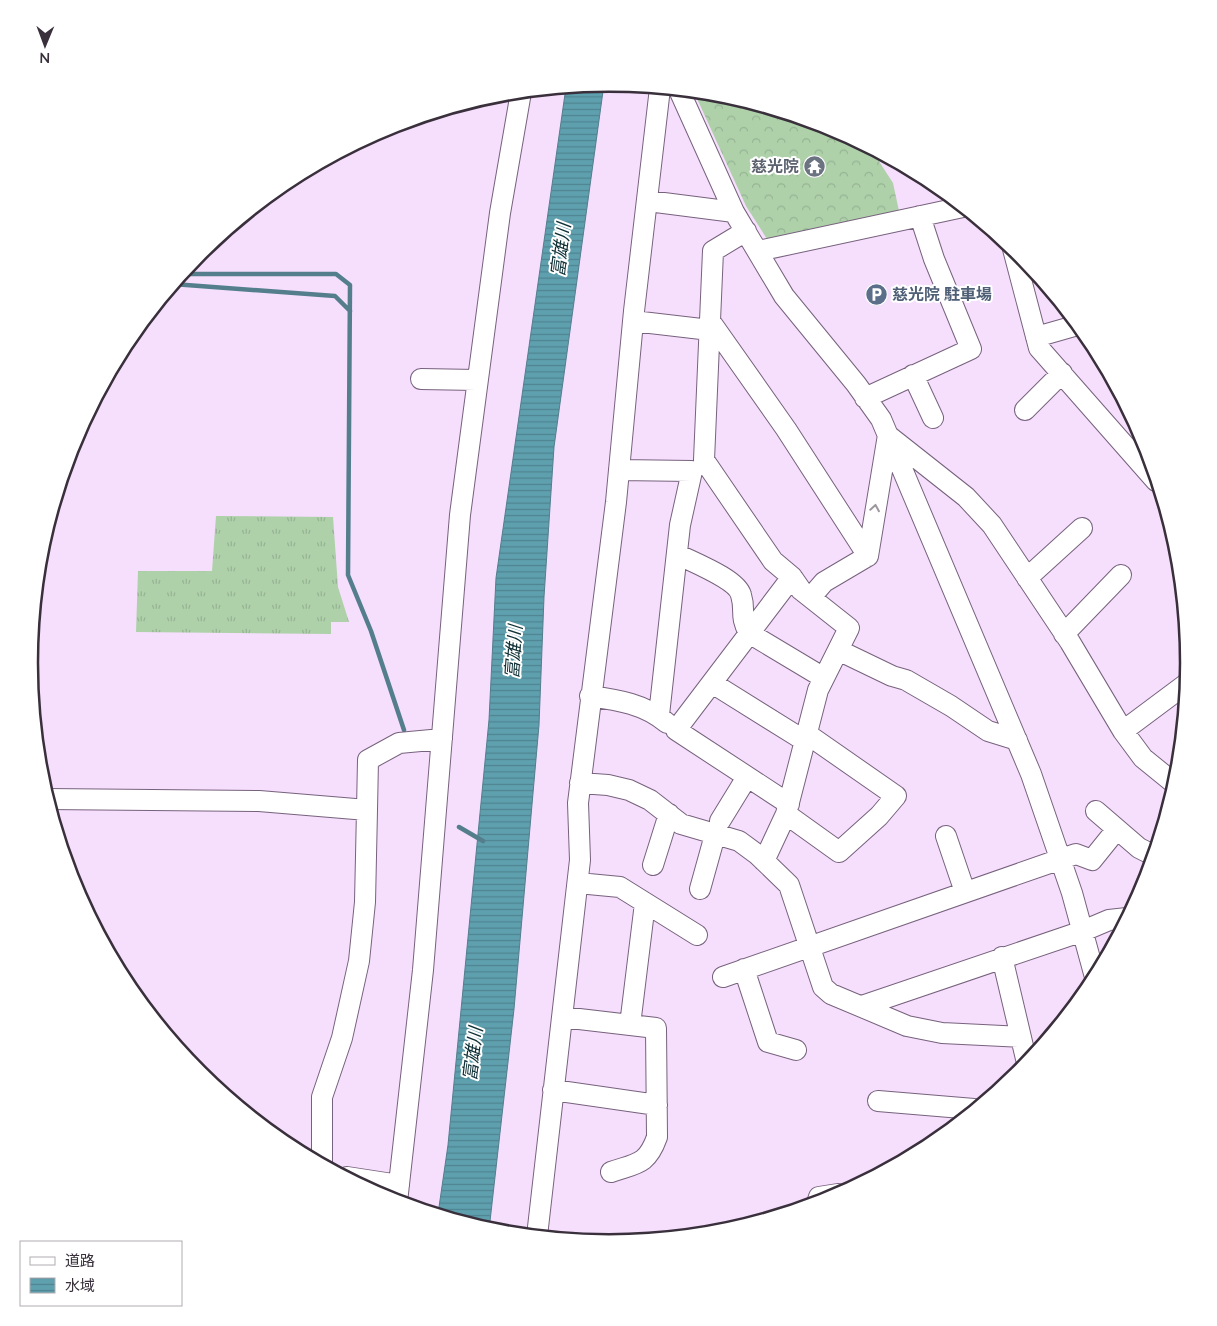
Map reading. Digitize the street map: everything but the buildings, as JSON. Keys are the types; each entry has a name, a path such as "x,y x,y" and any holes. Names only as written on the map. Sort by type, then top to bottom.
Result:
{"street":[{"path":"538,1229 578,882 580,860 578,803 580,783 619,470 633,320 659,94"},
{"path":"682,97 734,212 784,296 881,419 1017,740 1061,859 1092,966"},
{"path":"398,1193 423,970 460,515 476,380 500,213 520,99"},
{"path":"648,202 734,212"},
{"path":"758,251 859,234 920,216 954,209"},
{"path":"865,398 971,349 934,260 920,216"},
{"path":"746,231 713,251 704,460 773,560 792,577 801,590 849,628 818,690 787,809 764,861"},
{"path":"1017,264 1039,348 1145,468"},
{"path":"633,320 710,325"},
{"path":"710,325 786,429 868,556"},
{"path":"1036,337 1070,327"},
{"path":"1025,410 1062,372"},
{"path":"913,376 933,418"},
{"path":"421,379 476,380"},
{"path":"868,556 888,435"},
{"path":"888,435 966,497 992,525 1064,634 1123,731 1143,758 1168,778"},
{"path":"619,470 692,471 680,525 659,716"},
{"path":"1028,578 1082,528"},
{"path":"677,554 735,584 741,595 742,620 749,633 824,678"},
{"path":"811,597 824,582 868,556"},
{"path":"1064,634 1121,575"},
{"path":"676,730 792,577"},
{"path":"838,650 892,676 906,680 951,706 988,731 1017,740"},
{"path":"590,696 637,704 659,716 676,730 747,777 839,852 879,816 896,796 806,738 712,683"},
{"path":"1123,731 1179,690"},
{"path":"322,1157 322,1097 342,1038 359,961 365,902 368,760 399,743 442,738"},
{"path":"700,889 718,828 747,777"},
{"path":"580,783 608,785 629,790 650,800 681,824 718,828 739,841 764,861 789,885 823,987 830,994 907,1026 942,1033 1021,1037"},
{"path":"54,799 259,801 367,810"},
{"path":"1096,811 1139,848 1147,852"},
{"path":"653,865 669,814"},
{"path":"723,977 1076,854 1092,860 1117,829"},
{"path":"946,836 965,892"},
{"path":"578,882 620,887 696,935"},
{"path":"630,1025 645,902"},
{"path":"862,1006 1083,931 1109,920 1119,919"},
{"path":"1002,957 1025,1053"},
{"path":"744,969 768,1042 796,1050"},
{"path":"562,1017 656,1028 657,1138 651,1154 644,1161 611,1172"},
{"path":"553,1090 657,1105"},
{"path":"878,1101 965,1108"}],"green space":[{"name":"慈光院","path":"697,99 756,111 792,122 827,135 878,160 893,183 899,211 767,239 746,206"},
{"path":"216,516 333,517 338,587 349,622 331,622 331,634 136,632 138,571 212,571"}],"water":[{"name":"富雄川","path":"603,92 554,447 544,597 539,725 514,1009 490,1221 439,1208 448,1145 489,720 496,578 565,94"}],"waterway":[{"path":"191,274 336,274 350,285 348,575 371,631 404,730"},
{"path":"181,285 335,296 350,311"},
{"path":"459,827 483,841"}],"place":[{"name":"慈光院","path":"815,166"},
{"name":"慈光院 駐車場","path":"876,294"}]}
